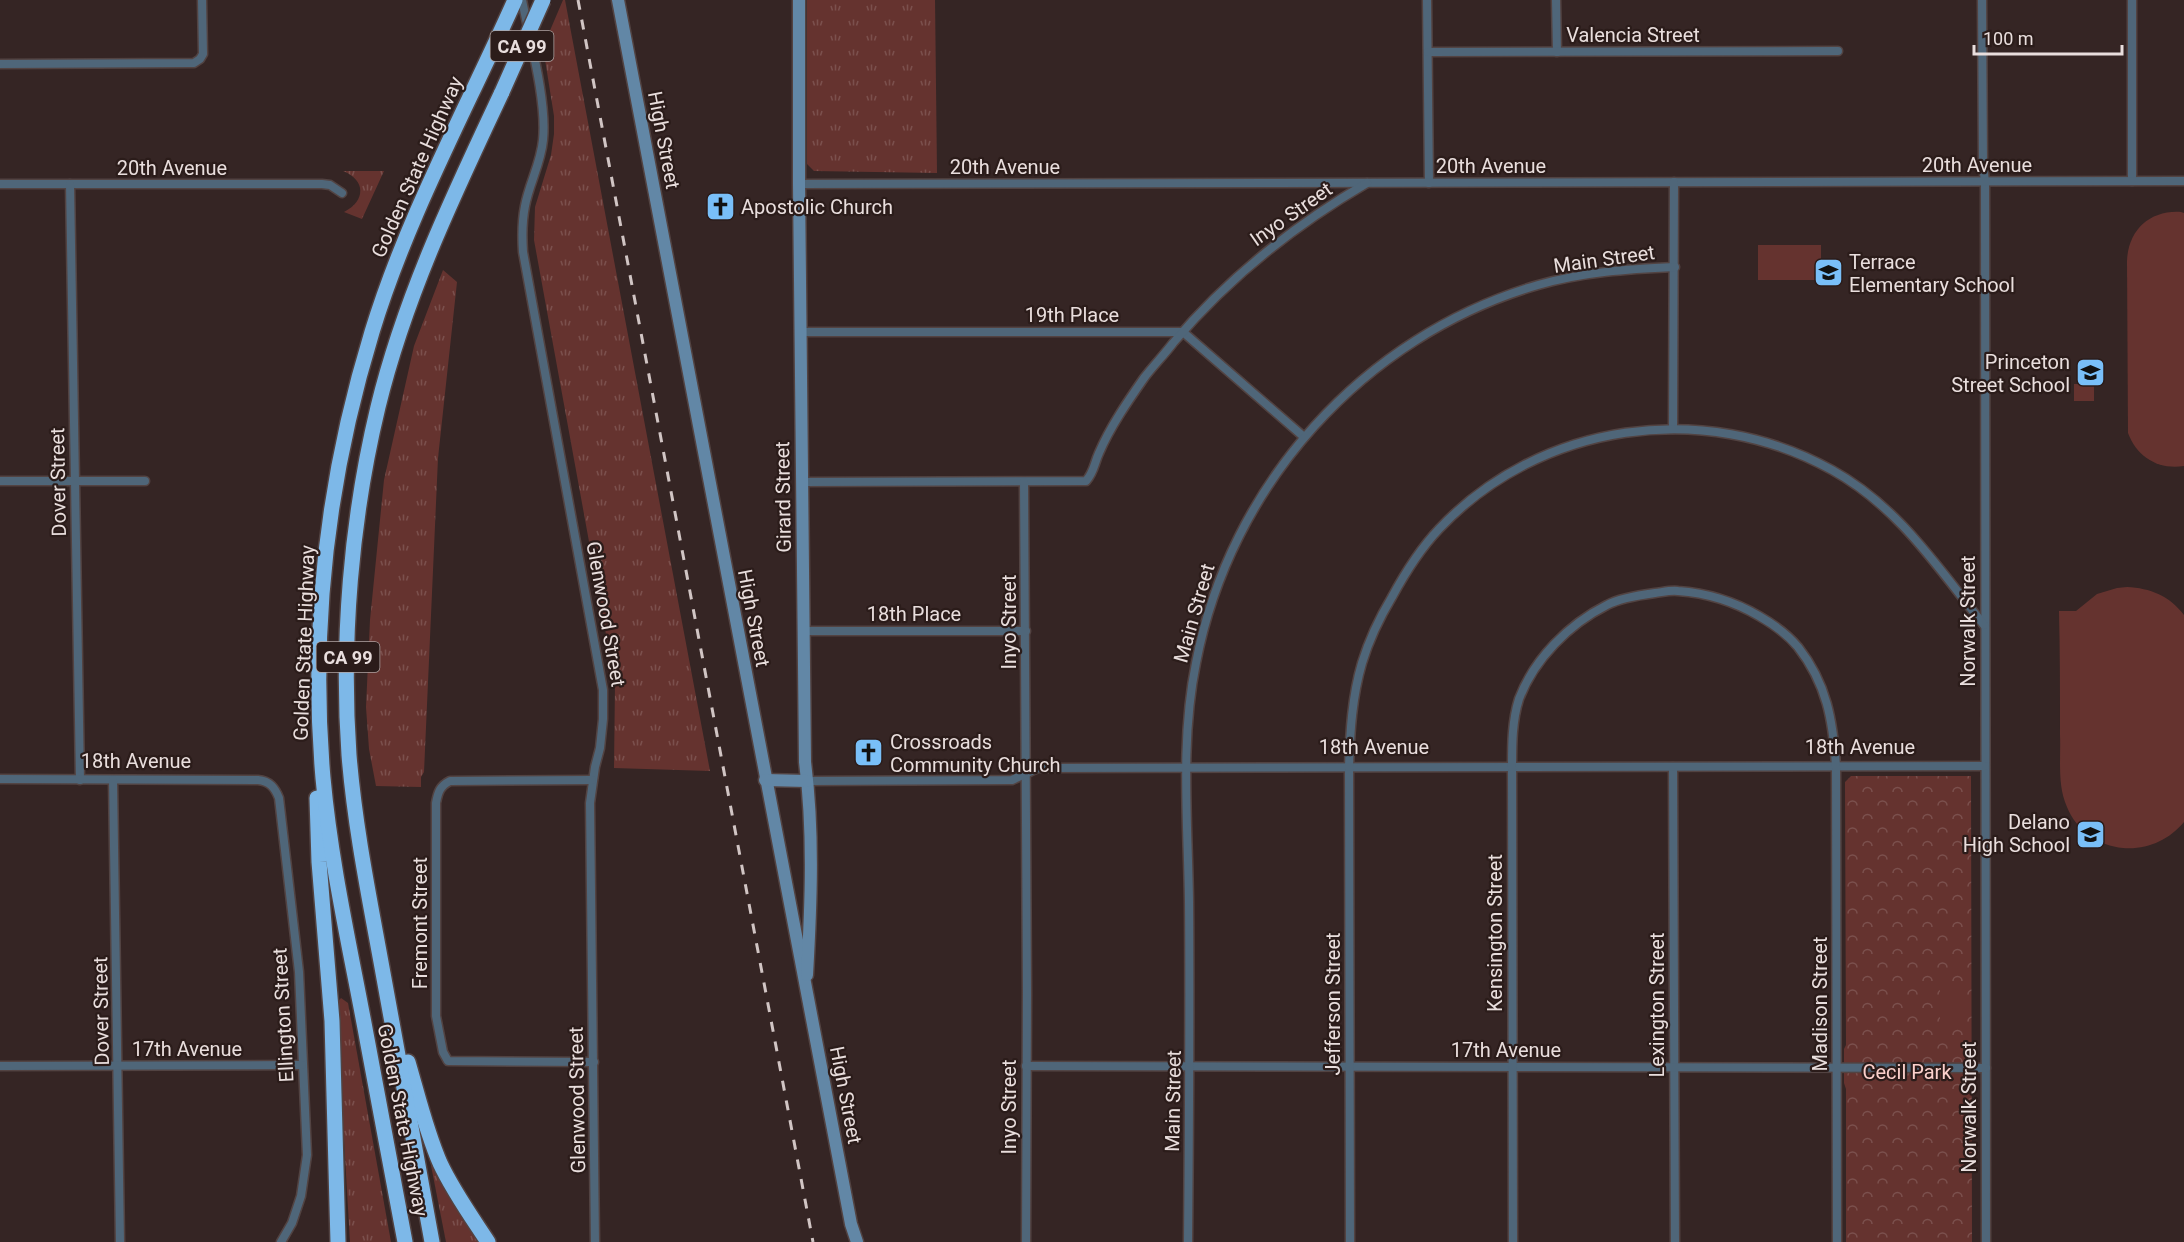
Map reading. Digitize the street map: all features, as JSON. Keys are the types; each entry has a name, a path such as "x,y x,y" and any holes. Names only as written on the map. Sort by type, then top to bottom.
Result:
{"highway":[{"name":"Golden State Highway","path":"405,1242 332,852 323,775 320,723 324,567 337,471 349,414 372,330 398,256 515,0"},
{"name":"Golden State Highway","path":"432,1242 359,844 349,752 347,701 348,643 355,546 378,407 397,341 422,269 444,217 543,0"},
{"path":"320,723 317,826 332,1021 338,1242"},
{"path":"384,976 430,1138 453,1189 488,1242"}],"main road":[{"name":"High Street","path":"618,0 806,994 851,1224 857,1242"},
{"name":"Girard Street","path":"799,0 803,631 805,762 809,794 809,934 806,994"},
{"name":"18th Avenue","path":"765,780 807,781"}],"street":[{"path":"0,64 194,63 203,54 202,0"},
{"name":"Glenwood Street","path":"522,0 544,125 540,157 525,205 523,252 603,690 603,719 600,748 592,780 591,814 595,1242"},
{"path":"1427,0 1429,183"},
{"path":"1556,0 1557,52"},
{"name":"Norwalk Street","path":"1982,0 1985,181 1986,1242"},
{"path":"2132,0 2132,181"},
{"name":"Valencia Street","path":"1428,52 1838,51"},
{"name":"20th Avenue","path":"799,184 2184,181"},
{"path":"1672,429 1674,182"},
{"name":"Inyo Street","path":"1026,1242 1024,482 1086,481 1094,472 1098,454 1103,445 1144,378 1222,290 1287,234 1326,207 1367,183"},
{"name":"20th Avenue","path":"0,184 322,184 330,185 342,193"},
{"name":"Dover Street","path":"70,184 80,780"},
{"name":"Main Street","path":"1188,1242 1190,1067 1187,767 1189,716 1195,664 1206,616 1224,564 1247,518 1273,477 1304,437 1337,401 1410,343 1451,320 1536,285 1583,274 1675,267"},
{"name":"19th Place","path":"800,332 1183,332"},
{"path":"1183,332 1304,437"},
{"name":"Jefferson Street","path":"1350,1242 1349,767 1351,712 1362,663 1381,615 1407,570 1438,530 1479,493 1513,471 1546,454 1599,436 1633,430 1709,430 1760,440 1815,461 1847,479 1881,504 1911,532 1984,625"},
{"path":"0,481 145,481"},
{"path":"802,482 1024,482"},
{"name":"Madison Street","path":"1512,767 1513,730 1519,700 1535,669 1554,644 1580,622 1609,604 1646,594 1676,591 1710,596 1743,606 1770,623 1797,646 1815,674 1828,704 1834,734 1836,766 1837,1242"},
{"name":"18th Place","path":"803,631 1026,631"},
{"name":"18th Avenue","path":"807,781 1011,780 1038,768 1985,766"},
{"name":"Kensington Street","path":"1512,767 1513,1242"},
{"name":"Lexington Street","path":"1673,767 1675,1242"},
{"name":"18th Avenue","path":"0,779 258,780 271,784"},
{"name":"Dover Street","path":"113,780 120,1242"},
{"name":"Fremont Street","path":"592,780 450,781 442,785 436,803 436,1016 442,1052 448,1061 594,1062"},
{"name":"Ellington Street","path":"271,784 279,798 299,972 307,1155 301,1196 292,1223 281,1242"},
{"name":"17th Avenue","path":"0,1066 302,1065"},
{"name":"17th Avenue","path":"1026,1066 1986,1068"}],"green space":[{"path":"563,0 565,0 710,771 614,768 615,684 534,240 535,207 551,155 554,134 554,116 543,47"},
{"path":"807,0 935,0 937,173 814,171 807,164"},
{"path":"343,171 384,171 362,219 344,212 356,202 360,191 356,180"},
{"path":"2184,213 2184,466 2174,467 2157,464 2143,455 2128,433 2127,261 2132,240 2136,231 2143,224 2160,214"},
{"path":"1758,245 1821,245 1821,280 1758,280"},
{"path":"443,270 457,282 438,458 424,772 421,777 421,787 376,786 369,749 366,707 370,620 384,480 414,346"},
{"path":"2074,384 2094,384 2094,401 2074,401"},
{"path":"2127,587 2159,594 2184,615 2184,822 2164,839 2132,848 2105,844 2082,830 2071,815 2064,799 2060,771 2059,611 2076,611 2097,594"},
{"name":"Cecil Park","path":"1851,776 1971,776 1972,1242 1846,1242 1845,782"},
{"path":"1940,983 1967,983 1967,1028 1940,1028"},
{"path":"341,998 348,1003 391,1242 350,1242 336,1004"},
{"path":"427,1145 483,1242 446,1242"}],"railway":[{"path":"578,0 813,1242"}],"place":[{"name":"Apostolic Church","path":"720,207"},
{"name":"Terrace Elementary School","path":"1828,273"},
{"name":"Princeton Street School","path":"2091,373"},
{"name":"Crossroads Community Church","path":"869,753"},
{"name":"Delano High School","path":"2091,834"}]}
